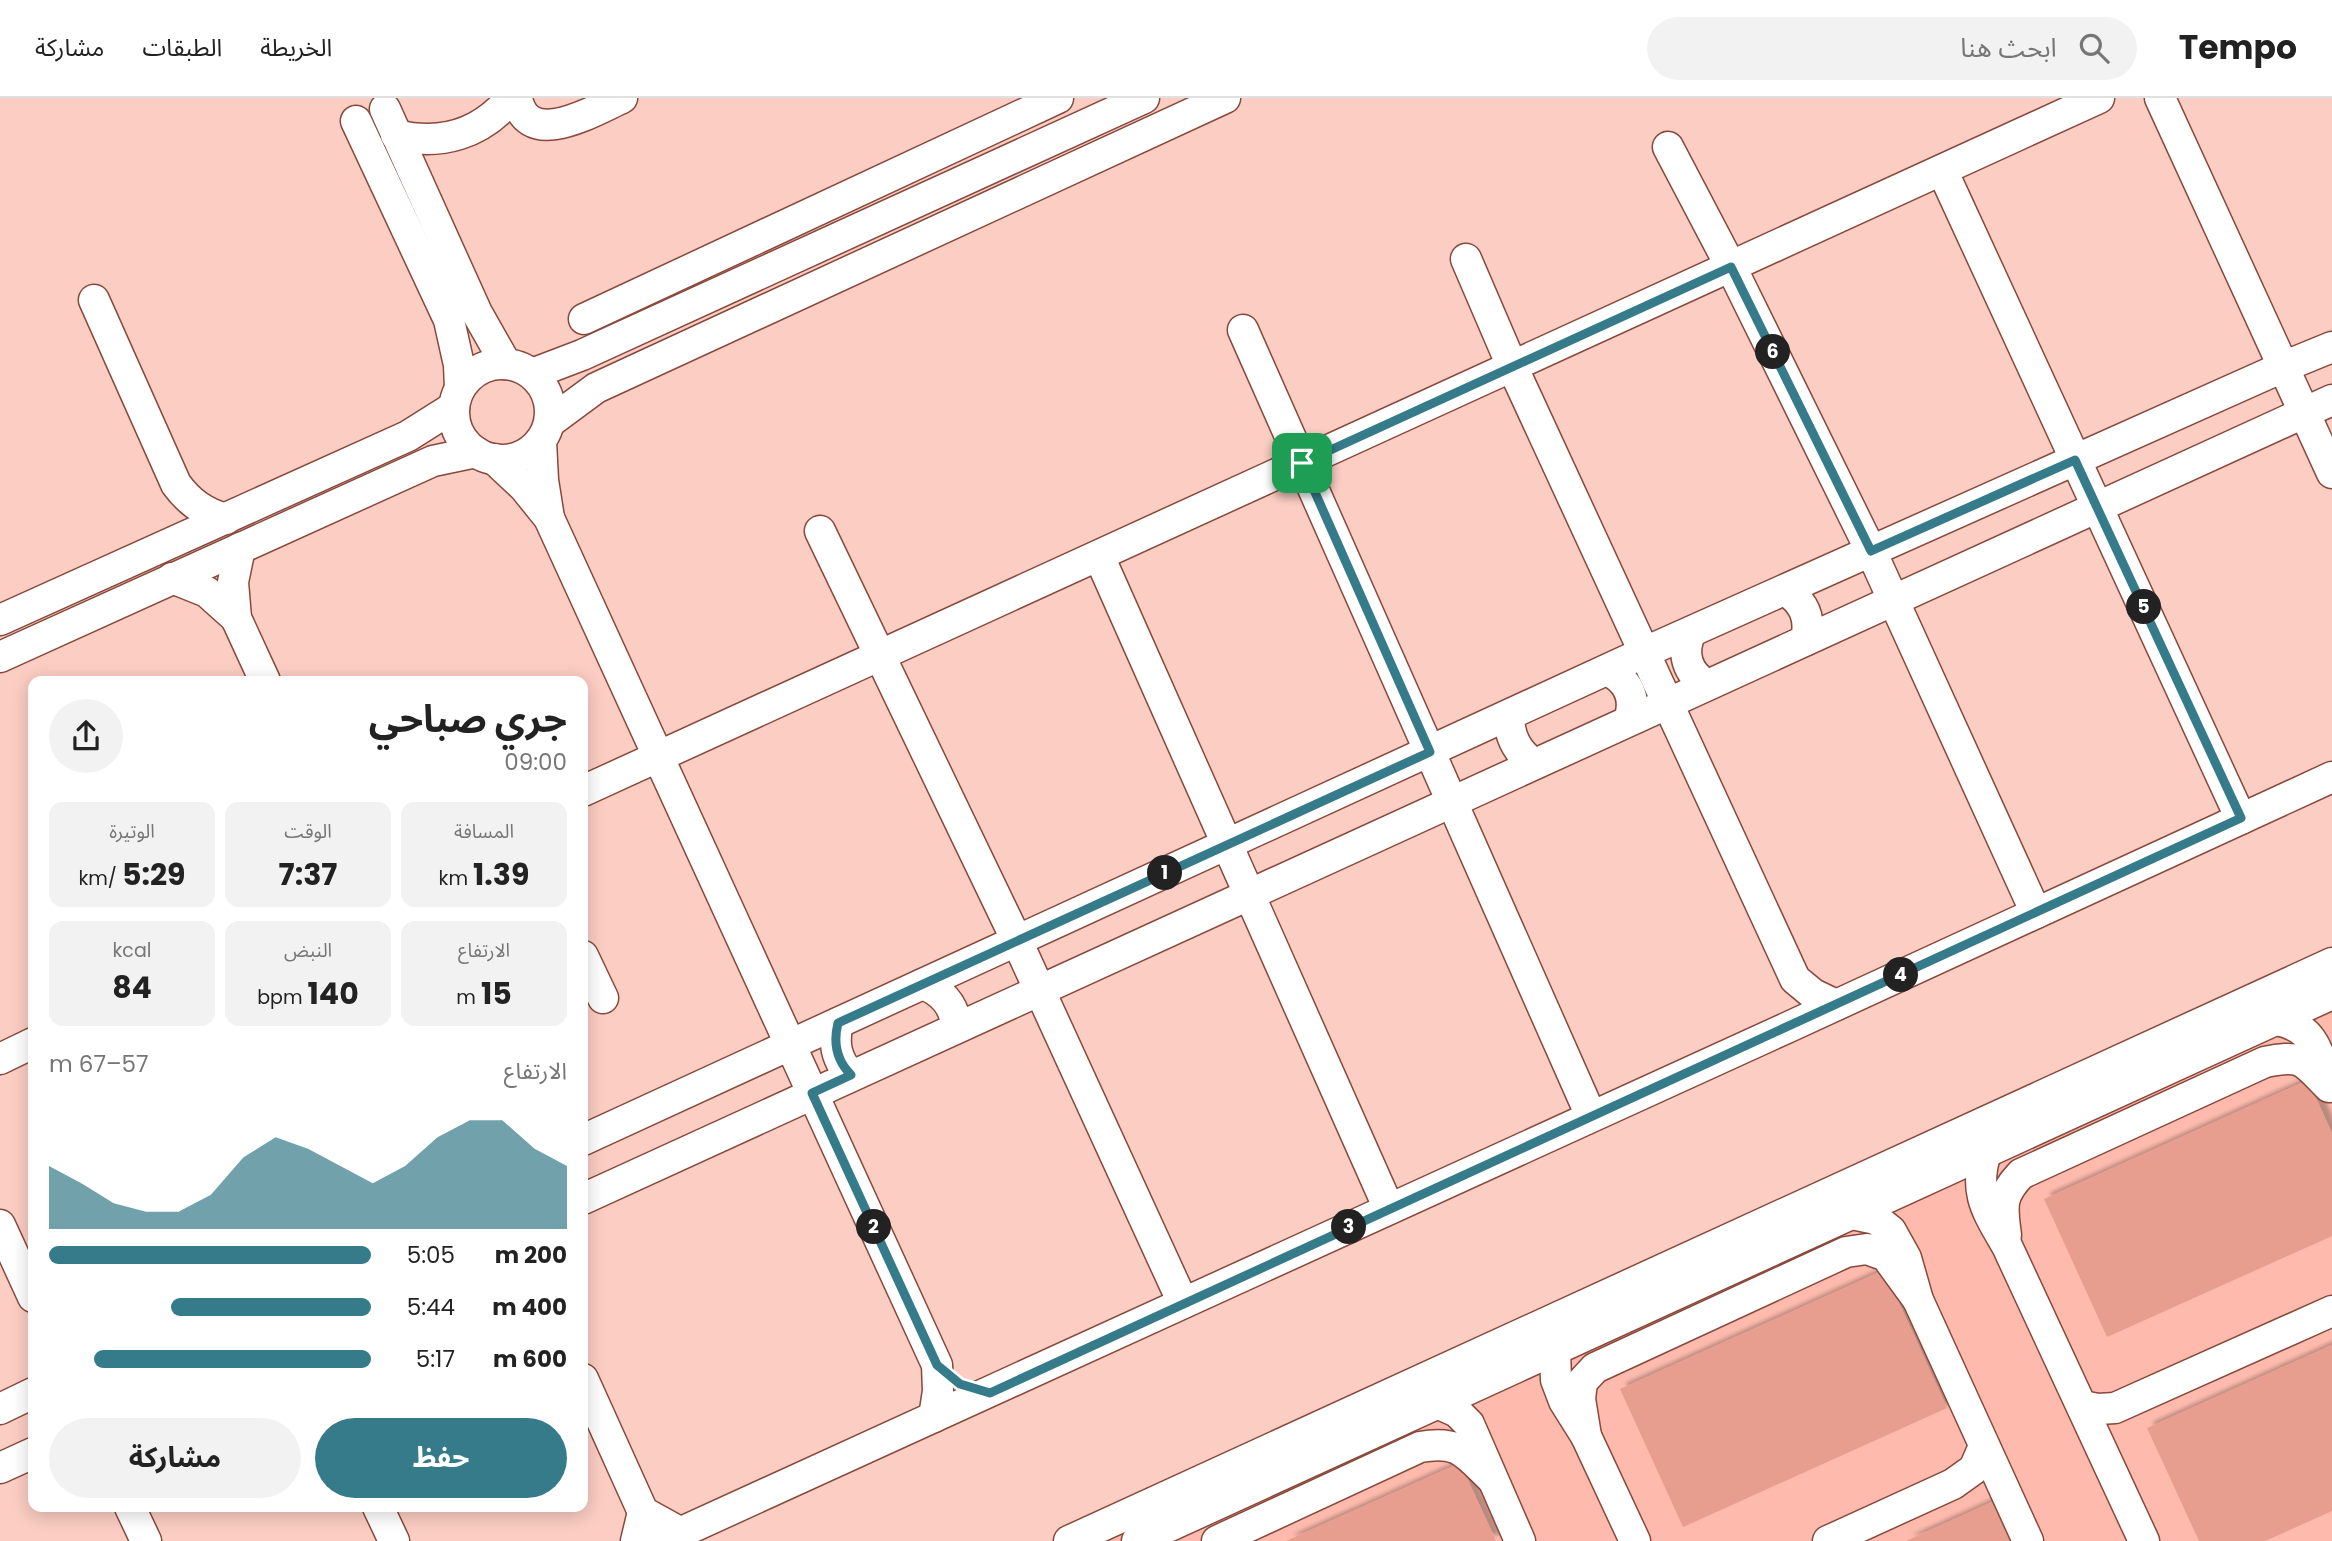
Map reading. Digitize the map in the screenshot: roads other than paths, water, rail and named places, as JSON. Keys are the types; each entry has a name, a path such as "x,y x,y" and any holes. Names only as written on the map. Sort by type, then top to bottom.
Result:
{"street":[{"path":"420,191 434,160 469,129 501,109 511,98"},
{"path":"517,98 521,110 535,124"},
{"path":"549,518 543,480 545,431 550,404 544,387 519,369 477,313 390,122 428,141 510,121 550,125 577,118 621,98"},
{"path":"584,319 1058,98"},
{"path":"0,620 408,436 457,398 474,372 493,364 519,369 582,355 1144,98"},
{"path":"0,657 433,461 485,455 511,459 528,452 545,431 597,388 1225,98"},
{"path":"588,789 2099,98"},
{"path":"2160,98 2332,473"},
{"path":"356,121 449,320 459,365 456,425 459,432 463,440 524,487 549,518 937,1365 938,1391 934,1416"},
{"path":"1668,146 1731,267 1871,551 2036,913"},
{"path":"919,163 933,195"},
{"path":"1941,170 2241,818"},
{"path":"1466,259 1666,704 1795,979 1797,1002 1793,1025"},
{"path":"94,300 176,484 201,510 226,519"},
{"path":"1243,330 1591,1116"},
{"path":"588,1138 1643,653 2332,347"},
{"path":"588,1197 2332,400"},
{"path":"172,542 176,518 176,484"},
{"path":"820,531 882,655 1017,941 1183,1303"},
{"path":"240,548 233,582 236,618 262,676"},
{"path":"1099,556 1389,1209"},
{"path":"172,578 207,592 236,618"},
{"path":"1785,590 1800,601 1805,610 1808,618 1806,639"},
{"path":"1691,632 1687,640 1686,658 1693,674 1707,685"},
{"path":"1607,670 1616,674 1629,689 1633,706 1629,720"},
{"path":"1509,715 1512,738 1524,757 1534,764"},
{"path":"588,1390 643,1512 672,1537 2332,777"},
{"path":"1069,1541 2332,964"},
{"path":"588,966 603,998"},
{"path":"1795,979 1813,994 1836,1005"},
{"path":"923,984 948,1001 957,1027"},
{"path":"1137,1541 2332,994"},
{"path":"2276,1020 2300,1027 2311,1038 2319,1052 2330,1090"},
{"path":"838,1023 835,1044 837,1055 851,1075"},
{"path":"0,1059 28,1045"},
{"path":"2007,1245 2002,1205 2008,1188 2021,1174 2265,1062 2288,1057 2303,1062 2330,1090"},
{"path":"1986,1152 1979,1172 1981,1193 1991,1218 2007,1245 2144,1541"},
{"path":"1852,1214 1876,1219 1891,1231 1906,1258 1918,1300 2028,1541"},
{"path":"0,1225 28,1286"},
{"path":"1586,1436 1580,1399 1582,1381 1595,1368 1846,1252 1867,1249 1886,1256 1918,1300"},
{"path":"2082,1406 2115,1408 2332,1311"},
{"path":"1555,1350 1556,1380 1564,1401 1586,1436 1635,1541"},
{"path":"937,1365 960,1384 990,1393"},
{"path":"0,1409 28,1395"},
{"path":"1437,1403 1457,1412 1469,1424 1520,1541"},
{"path":"1217,1541 1420,1447 1438,1444 1459,1448 1491,1478"},
{"path":"1828,1541 1953,1484 1974,1469 1984,1446"},
{"path":"0,1468 28,1455"},
{"path":"132,1512 146,1541"},
{"path":"380,1512 394,1541"},
{"path":"636,1541 643,1512"}]}
